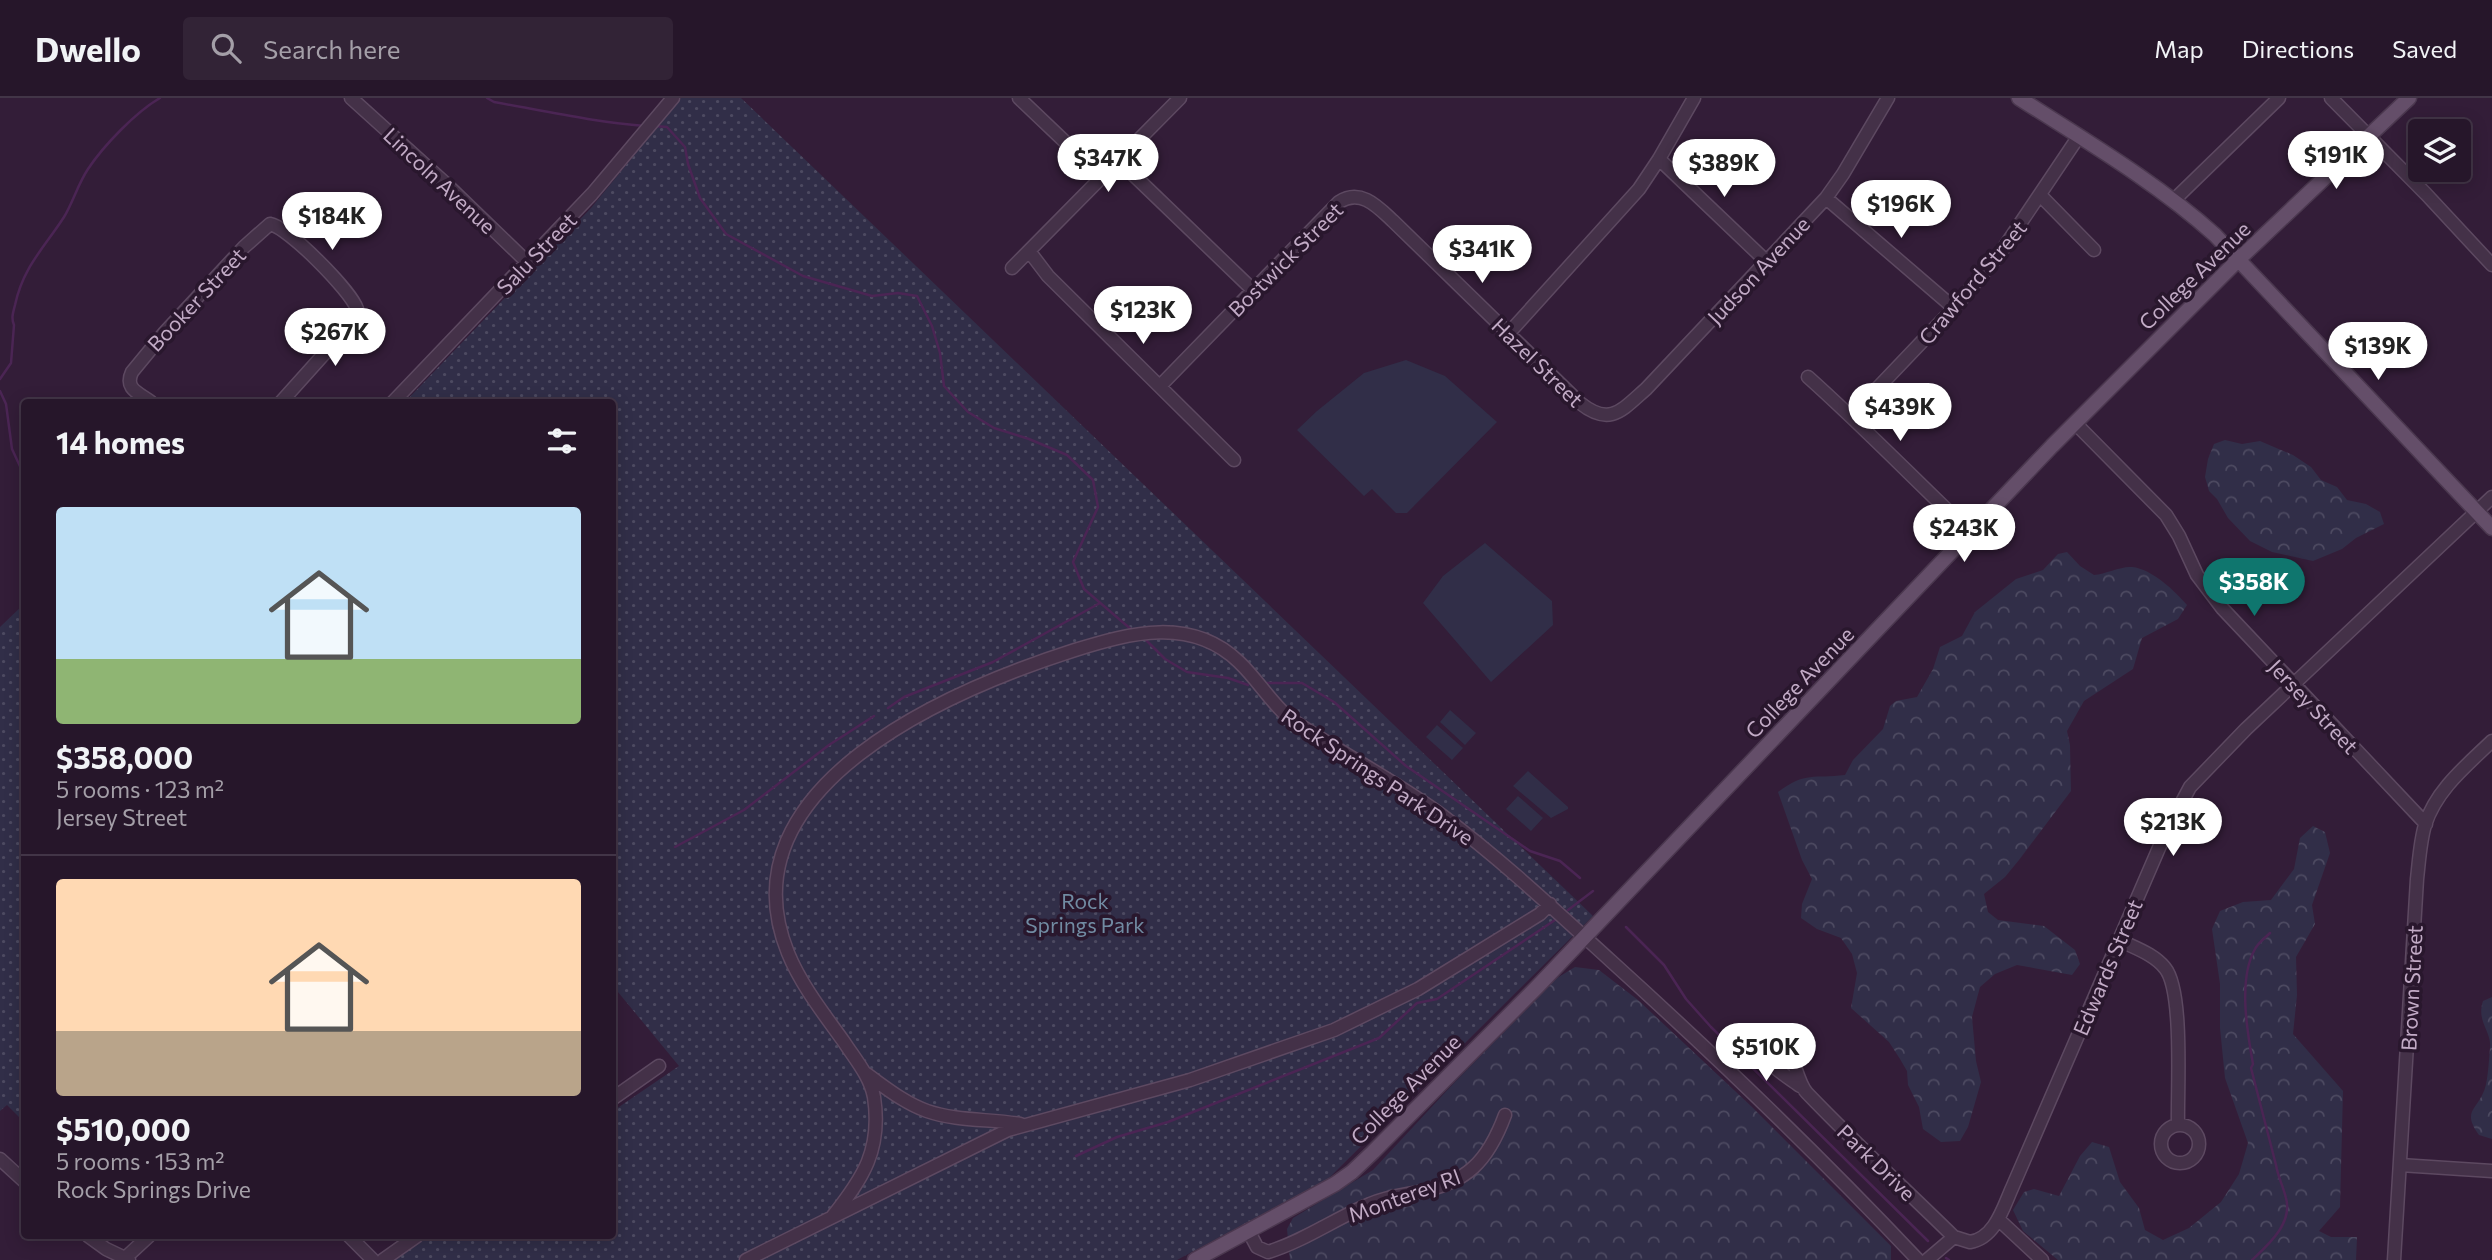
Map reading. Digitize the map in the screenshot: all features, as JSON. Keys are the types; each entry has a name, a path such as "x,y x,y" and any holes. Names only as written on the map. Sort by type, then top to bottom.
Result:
{"main road":[{"path":"2019,98 2174,200 2208,229 2492,528"},
{"name":"College Avenue","path":"1195,1260 1335,1184 1352,1172 1584,937 2075,423 2239,259 2409,98"}],"street":[{"name":"Lincoln Avenue","path":"351,98 527,262"},
{"name":"Salu Street","path":"396,399 612,172 673,98"},
{"path":"1019,98 1102,177"},
{"path":"1012,268 1180,98"},
{"path":"1508,334 1639,189 1693,98"},
{"name":"Judson Avenue","path":"1602,416 1619,412 1646,389 1826,198 1888,98"},
{"path":"2174,200 2279,98"},
{"path":"2331,98 2492,265"},
{"name":"Crawford Street","path":"1852,416 1954,308 2001,252 2079,136"},
{"path":"1659,159 1767,262"},
{"path":"1119,161 1252,290"},
{"path":"2041,196 2094,250"},
{"name":"Hazel Street","path":"1353,197 1363,198 1374,204 1580,403 1592,413 1602,416"},
{"name":"Bostwick Street","path":"1160,386 1339,202 1353,197"},
{"path":"1826,198 1954,308"},
{"name":"Booker Street","path":"147,399 129,385 128,380 140,360 244,247 270,224 281,228 324,267 355,301 357,313 351,324 284,399"},
{"path":"1029,251 1048,276 1234,460"},
{"path":"1808,377 1852,416 1970,533"},
{"name":"Jersey Street","path":"2075,423 2166,515 2206,589 2426,824"},
{"name":"Edwards Street","path":"1954,1237 1966,1242 1978,1241 1998,1219 2184,796 2207,768 2492,497"},
{"name":"Rock Springs Park Drive","path":"832,1217 865,1172 875,1131 874,1097 865,1073 797,972 780,929 775,901 776,886 784,847 793,827 806,807 834,775 872,744 905,724 1012,673 1118,636 1173,632 1199,637 1221,648 1250,673 1273,704 1288,717 1433,809 1550,904 1737,1078 1918,1260"},
{"name":"Brown Street","path":"2394,1260 2417,879 2426,824 2441,793 2492,741"},
{"name":"Rock Springs Park Drive","path":"746,1260 1022,1125 1190,1080 1334,1030 1388,1005 1457,967 1540,914 1550,904"},
{"path":"2119,940 2158,961 2171,978 2176,1015 2178,1125"},
{"path":"616,1096 659,1066"},
{"name":"Rock Springs Park Drive","path":"865,1073 899,1097 926,1111 1022,1125"},
{"name":"Park Drive","path":"1800,1086 1954,1237"},
{"name":"Monterey Rl","path":"1248,1230 1257,1247 1268,1252 1377,1201 1420,1192 1455,1180 1470,1172 1482,1160 1505,1115"},
{"path":"0,1159 21,1178"},
{"path":"2400,1165 2492,1171"},
{"path":"1998,1219 2042,1260"},
{"path":"1927,1260 1954,1237"},
{"path":"92,1239 125,1259 146,1239"},
{"path":"352,1239 373,1260"},
{"path":"383,1260 413,1239"}],"green space":[{"name":"Rock Springs Park","path":"681,98 741,98 1593,916 1328,1179 1177,1260 394,1260 426,1239 616,1239 616,1109 679,1066 616,990 616,399 408,399 591,208"},
{"path":"1406,360 1445,376 1497,422 1407,513 1396,513 1372,489 1364,496 1297,430 1364,373"},
{"path":"2225,440 2242,444 2260,441 2293,455 2311,467 2321,480 2337,487 2347,500 2366,504 2380,512 2384,524 2356,538 2342,549 2313,561 2272,552 2250,541 2228,518 2209,491 2205,477 2214,444"},
{"path":"1485,543 1552,601 1553,625 1491,682 1423,603 1443,576"},
{"path":"2067,552 2080,566 2094,575 2128,567 2147,572 2170,587 2187,605 2178,619 2142,638 2133,669 2084,701 2067,731 2071,791 2005,877 1984,894 1988,912 1998,920 2044,926 2075,950 2080,964 2072,975 2017,965 1995,974 1980,987 1972,1017 1981,1082 1968,1127 1960,1141 1941,1142 1923,1129 1919,1107 1908,1085 1907,1071 1889,1042 1851,1008 1857,973 1852,954 1841,938 1817,929 1801,918 1802,904 1812,879 1802,860 1778,792 1803,778 1845,775 1853,760 1883,729 1890,706 1896,701 1917,697 1933,669 1940,647 1962,636 1975,612 2016,579 2043,570 2058,554"},
{"path":"21,607 21,1119 7,1105 0,1111 0,627"},
{"path":"1450,710 1476,733 1465,745 1440,722"},
{"path":"1437,725 1463,748 1452,760 1426,737"},
{"path":"1528,771 1568,809 1551,818 1513,786"},
{"path":"1518,796 1543,818 1531,831 1506,809"},
{"path":"2313,826 2325,832 2330,853 2312,905 2315,924 2296,957 2297,995 2293,1034 2343,1091 2340,1207 2319,1231 2331,1237 2357,1237 2356,1260 2058,1260 2023,1231 2013,1210 2024,1192 2034,1189 2059,1196 2080,1156 2092,1142 2109,1147 2120,1182 2139,1208 2145,1230 2163,1240 2189,1228 2221,1202 2239,1174 2248,1143 2225,1078 2220,1028 2220,984 2212,929 2220,911 2243,902 2271,900 2294,869 2300,838"},
{"path":"1575,967 1599,970 1638,1000 1751,1106 1891,1246 1891,1260 1290,1260 1287,1229 1293,1218 1373,1170 1557,978"},
{"path":"2492,997 2492,1139 2479,1135 2471,1116 2484,1091 2489,1064 2490,1042 2481,1008 2483,1001"}],"waterway":[{"path":"0,379 11,363 13,313 23,280 35,258 64,217 84,175 95,160 131,120 160,98"},
{"path":"487,98 494,102 570,116 645,126"},
{"path":"655,126 667,127 685,147 700,198 726,234 803,276 872,296 898,293 917,296 932,326 940,353 944,386 968,412 994,428 1067,455 1093,480 1098,507 1073,562 1084,589 1133,631"},
{"path":"0,391 6,404 12,449 21,468"},
{"path":"888,708 904,697 993,662 1100,603"},
{"path":"1144,638 1165,659 1187,672 1228,678 1248,685"},
{"path":"1262,683 1302,683 1334,702 1406,766 1530,851 1560,861 1580,878"},
{"path":"675,847 744,810 829,745 874,716"},
{"path":"1568,910 1593,891"},
{"path":"1076,1156 1117,1137 1168,1122 1379,1038 1417,1003 1437,999 1555,920"},
{"path":"1626,927 1664,965 1686,999 1711,1027 1928,1241"},
{"path":"2252,1260 2278,1232 2286,1216 2287,1207 2251,1068 2253,1064 2245,1005 2250,961 2256,947 2270,933"}]}
